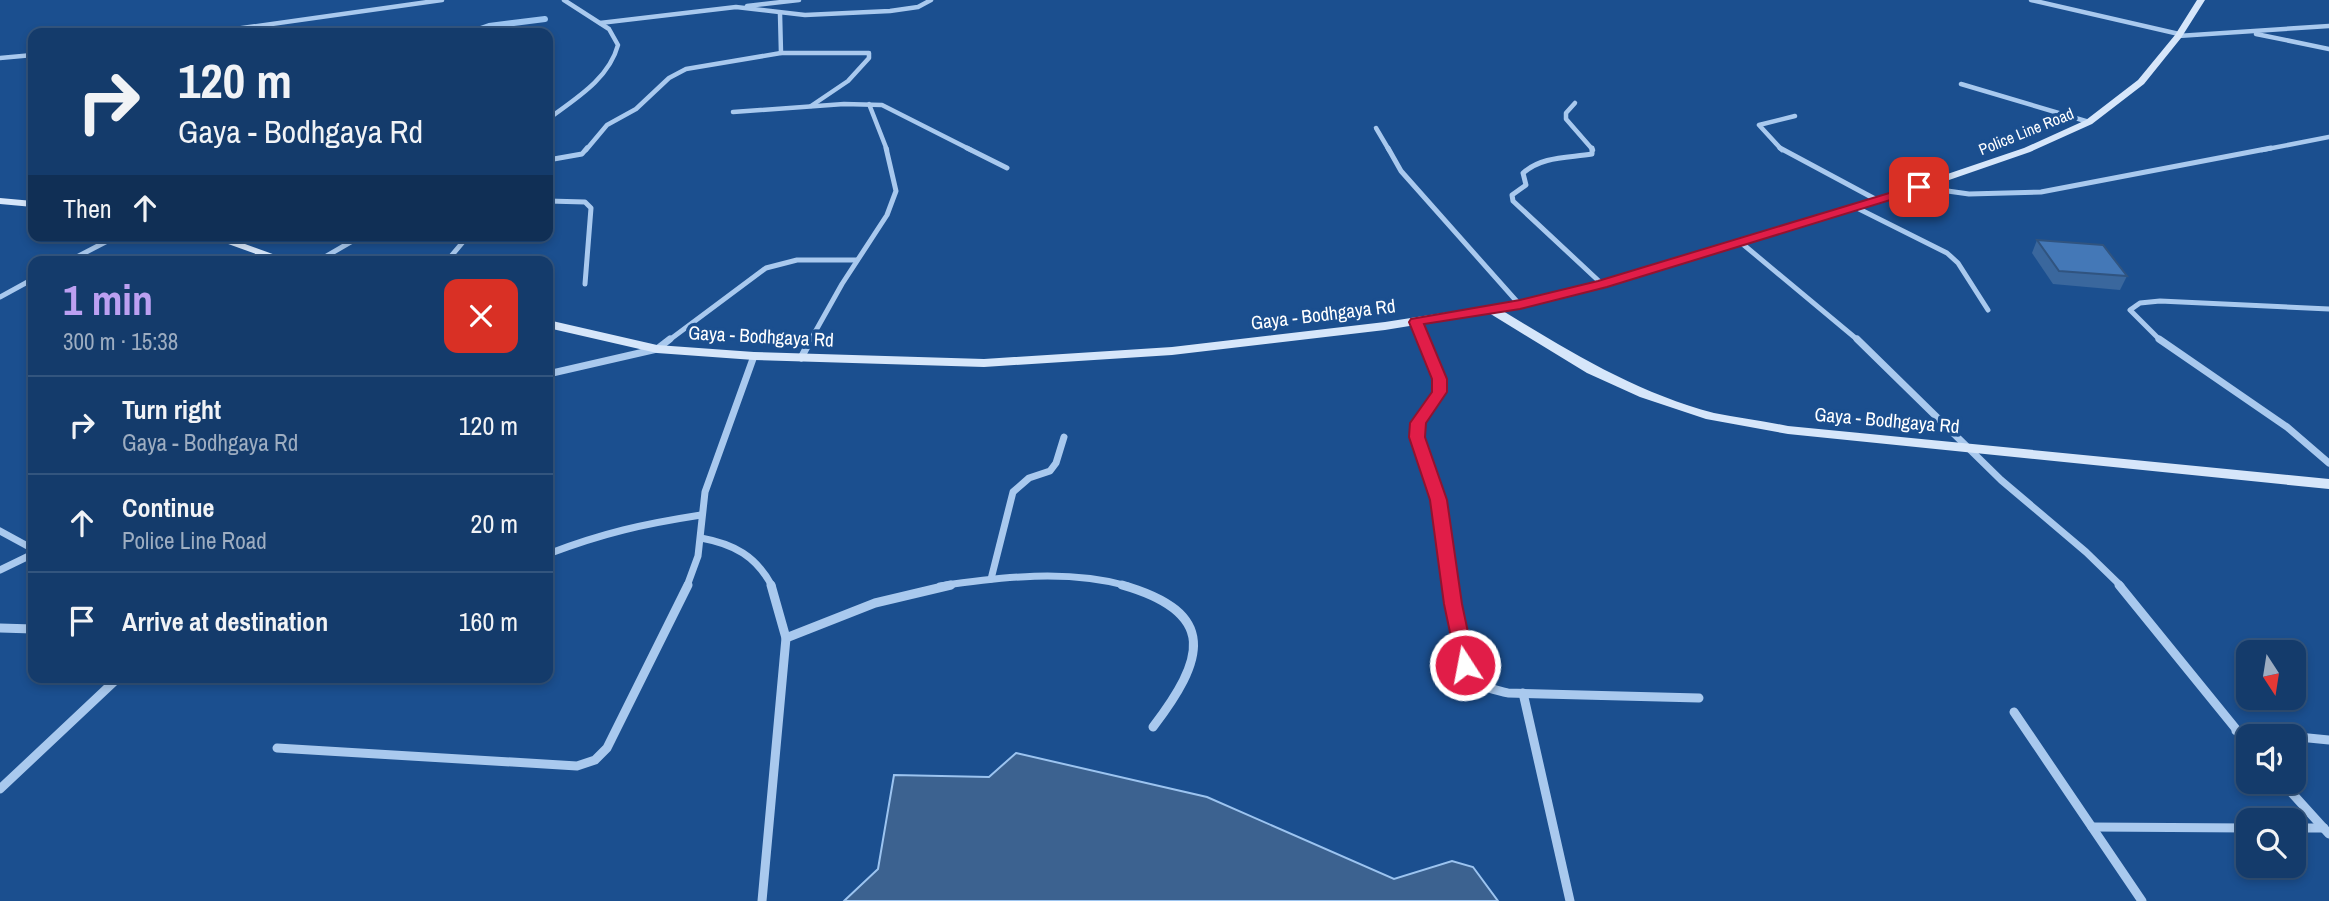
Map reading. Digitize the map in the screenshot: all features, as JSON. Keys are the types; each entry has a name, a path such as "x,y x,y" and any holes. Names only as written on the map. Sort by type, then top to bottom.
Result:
{"street":[{"path":"243,28 442,0"},
{"path":"553,115 594,82 616,56 615,37 600,23 564,0"},
{"path":"600,23 799,0"},
{"path":"736,7 779,14 890,11 918,6 931,0"},
{"path":"2031,0 2178,35 2329,26"},
{"name":"Police Line Road","path":"1492,310 1602,284 1919,187 2027,150 2088,122 2141,82 2178,35 2201,0"},
{"path":"779,14 780,53"},
{"path":"2245,33 2329,49"},
{"path":"553,159 582,154 607,125 636,109 676,73 701,66 780,53 863,51 871,55 848,81 811,106"},
{"path":"0,58 28,55"},
{"path":"1961,84 2088,122"},
{"path":"1575,103 1566,113 1566,119 1593,149 1592,154 1548,161 1525,169 1523,173 1526,185 1512,195 1513,201 1602,284"},
{"path":"801,358 857,260 887,215 896,191 890,157 869,104"},
{"path":"733,112 869,104 891,108 1007,168"},
{"path":"1795,116 1759,125 1783,150 1877,200"},
{"path":"1376,128 1401,171 1520,304"},
{"path":"1919,187 1981,194 2041,192 2329,137"},
{"path":"0,201 28,204"},
{"path":"553,201 585,202 591,208 585,284"},
{"path":"1855,207 1947,253 1958,263 1988,310"},
{"path":"1739,240 1869,349 1967,447 2039,514 2086,552 2130,596 2235,731 2329,740"},
{"path":"79,256 105,242"},
{"path":"229,242 272,256"},
{"path":"327,256 351,242"},
{"path":"451,256 463,242"},
{"path":"553,373 657,349 766,268 797,260 857,260"},
{"path":"0,297 28,282"},
{"path":"2329,309 2160,301 2140,303 2130,310 2150,332 2169,347 2287,426 2329,463"},
{"name":"Gaya - Bodhgaya Rd","path":"553,325 657,349 754,356 984,363 1172,351 1416,322 1492,310 1592,370 1645,394 1711,416 1788,430 2329,484"},
{"path":"1416,322 1440,379 1439,392 1418,423 1417,437 1439,500 1453,604 1465,665 1473,679 1508,693 1699,698"},
{"path":"277,748 577,766 595,760 607,748 690,581 701,538 705,492 754,356"},
{"path":"990,579 1013,492 1029,478 1050,471 1056,463 1064,437"},
{"path":"553,552 597,535 634,525 701,515"},
{"path":"0,531 28,549"},
{"path":"701,538 734,547 769,578 780,603 786,638 762,901"},
{"path":"0,570 28,555"},
{"path":"786,638 849,610 891,597 990,579 1041,576 1101,579 1148,594 1177,610 1194,632 1192,667 1178,693 1153,727"},
{"path":"0,628 28,629"},
{"path":"0,789 113,683"},
{"path":"1523,694 1570,901"},
{"path":"2014,712 2142,901"},
{"path":"2293,794 2327,831"},
{"path":"2092,827 2236,828"},
{"path":"2306,829 2327,831"}],"water":[{"path":"1016,753 1207,797 1394,879 1452,861 1473,867 1498,901 844,901 878,869 894,775 989,777"}],"building":[{"path":"2037,240 2103,245 2127,276 2059,271"}],"waterway":[{"path":"483,28 545,19"}],"route":[{"path":"1465,665 1453,604 1439,500 1417,437 1418,423 1439,392 1440,379 1416,322 1492,310 1602,284 1919,187"}]}
